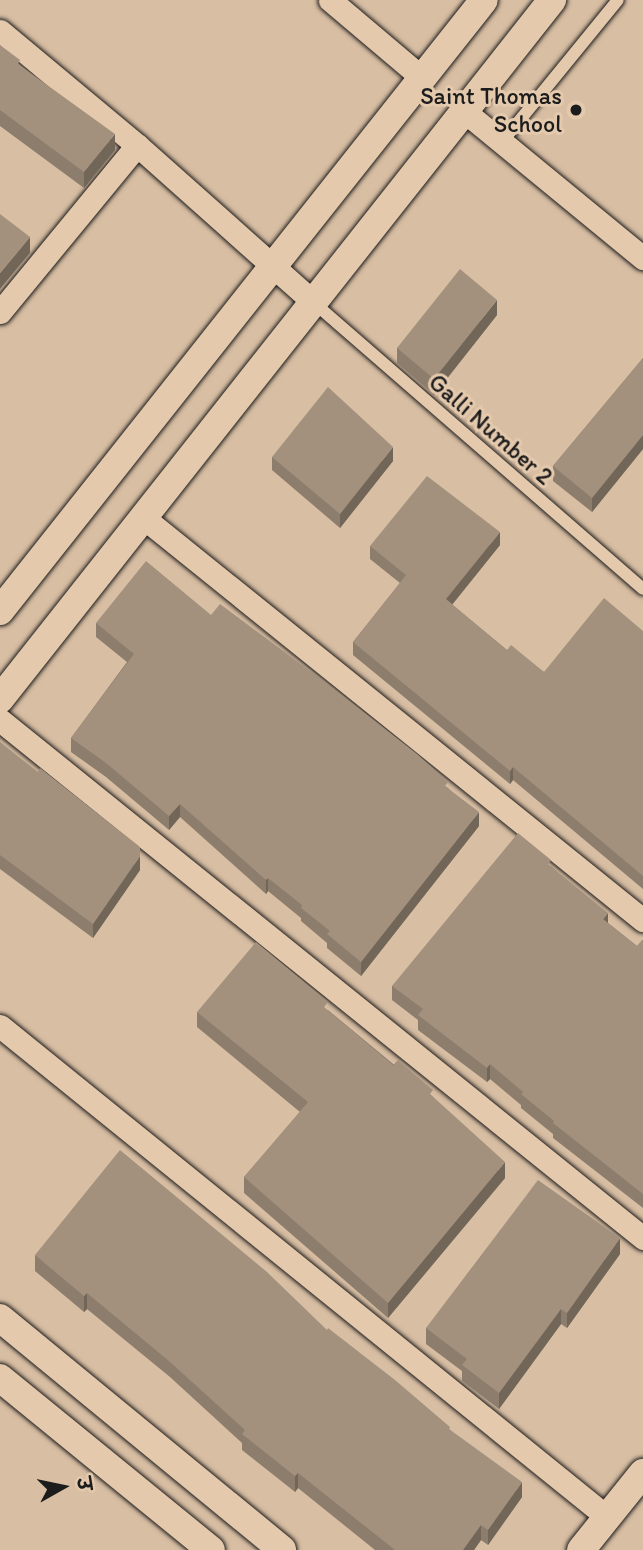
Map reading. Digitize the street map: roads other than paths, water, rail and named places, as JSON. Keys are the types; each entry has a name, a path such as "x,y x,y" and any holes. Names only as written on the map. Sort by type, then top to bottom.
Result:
{"street":[{"path":"330,0 421,77"},
{"path":"0,611 484,0"},
{"path":"0,699 552,0"},
{"path":"0,31 137,145 274,264 312,301"},
{"path":"464,111 643,258"},
{"path":"0,312 137,145"},
{"path":"144,518 643,920"},
{"path":"0,720 643,1238"},
{"path":"0,1027 607,1517"},
{"path":"0,1318 282,1550"},
{"path":"0,1378 211,1550"},
{"path":"581,1550 643,1473"}],"lane":[{"path":"502,142 618,0"},
{"name":"Galli Number 2","path":"312,301 643,589"}],"place":[{"name":"Saint Thomas School","path":"576,110"}]}
